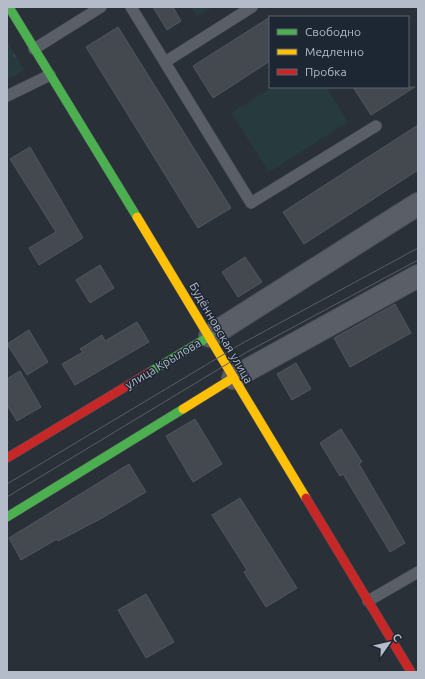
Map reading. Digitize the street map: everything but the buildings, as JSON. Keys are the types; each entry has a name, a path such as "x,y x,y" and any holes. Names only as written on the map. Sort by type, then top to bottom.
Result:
{"street":[{"name":"Будённовская улица","path":"9,7 210,336 233,378 411,672"},
{"name":"улица Крылова","path":"7,458 210,336 418,204"},
{"path":"7,517 233,378 418,276"}],"lane":[{"path":"34,49 101,7"},
{"path":"131,7 251,203 376,126"},
{"path":"165,62 252,7"},
{"path":"7,96 50,75"},
{"path":"368,601 418,572"}],"green space":[{"path":"191,7 213,7 197,16"},
{"path":"7,41 24,70 7,79"},
{"path":"270,88 327,88 348,122 269,172 231,113"}],"tram line":[{"path":"7,484 241,344 418,248"},
{"path":"7,497 247,352 418,260"}],"traffic: fast":[{"path":"9,7 137,217"},
{"path":"150,372 210,336"},
{"path":"7,517 183,409"}],"traffic: slow":[{"path":"137,217 306,498"},
{"path":"183,409 233,378"}],"traffic: jam":[{"path":"7,458 150,372"},
{"path":"306,498 411,672"}]}
